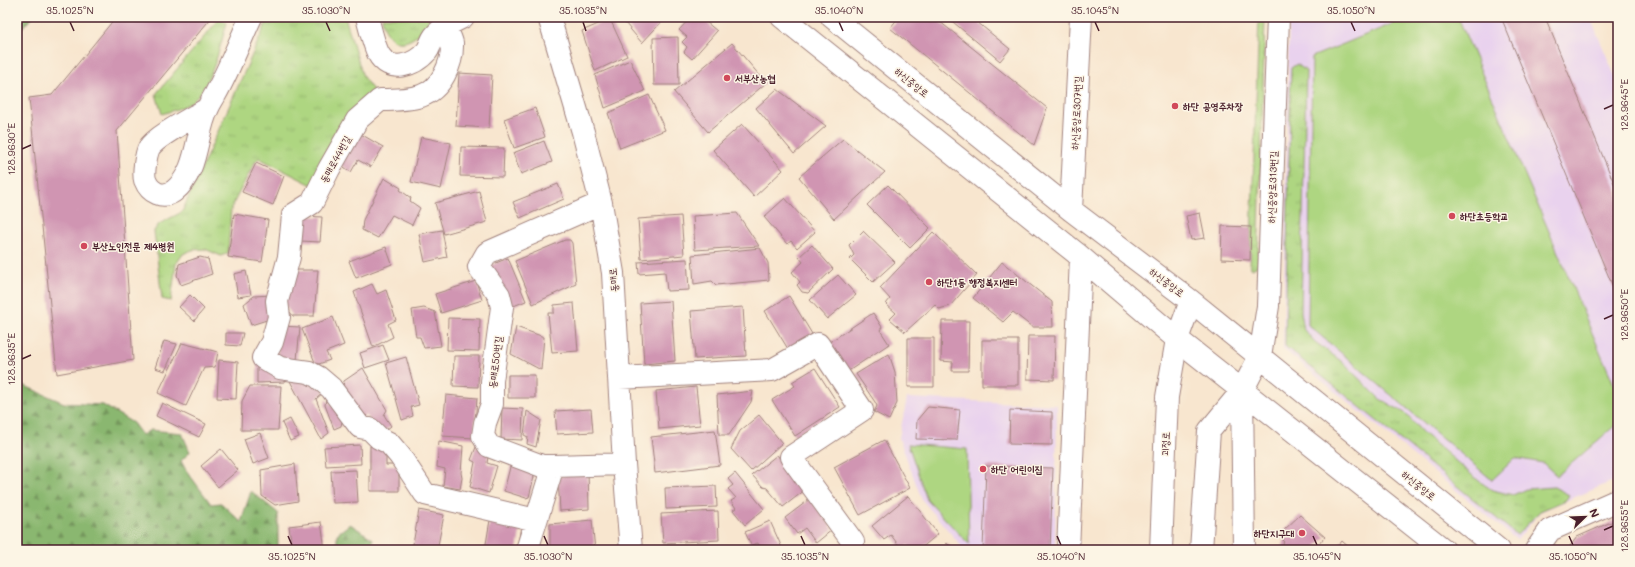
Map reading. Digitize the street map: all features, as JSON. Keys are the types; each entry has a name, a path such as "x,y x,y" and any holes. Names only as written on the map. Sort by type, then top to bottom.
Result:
{"street":[{"path":"207,109 216,94 251,17"},
{"path":"367,17 378,53 387,62 395,66 405,66 418,60 428,50 434,38 454,21"},
{"name":"동매로","path":"549,17 583,132 601,203 614,274 624,464 631,550"},
{"path":"782,17 1081,258 1177,339 1444,550"},
{"name":"하신중앙로","path":"832,17 1071,210 1192,301 1499,550"},
{"name":"하신중앙로307번길","path":"1071,210 1081,17"},
{"name":"하신중앙로313번길","path":"1242,391 1260,356 1268,306 1278,17"},
{"name":"동매로44번길","path":"454,21 450,63 439,84 421,96 396,100 380,100 357,120 329,169 312,203 294,215 290,257 277,301 279,317 272,342 262,358 280,368 309,372 318,377 331,388 360,427 370,429 379,438 389,443 400,456 425,494 536,520"},
{"name":"동매로50번길","path":"553,466 542,466 489,446 483,436 485,423 492,404 492,381 502,307 499,295 479,267 487,253 601,203"},
{"path":"1068,550 1081,258"},
{"name":"괴정로","path":"1161,550 1167,397 1177,339 1192,301"},
{"path":"619,378 772,370 818,344 862,410 791,457 854,547"},
{"path":"1200,550 1209,431 1242,391"},
{"path":"1242,391 1244,550"},
{"path":"528,550 553,466 624,464"},
{"path":"1536,550 1550,530 1618,500"}],"shaded area":[{"name":"하단초등학교","path":"1289,17 1590,17 1618,83 1618,479 1540,512 1517,540 1283,349"},
{"name":"하단 어린이집","path":"907,398 1057,405 1055,550 965,550 922,500 899,438"}],"green space":[{"path":"17,17 33,17 17,33"},
{"path":"269,17 345,17 363,77 373,90 370,97 364,99 358,108 314,186 259,158 255,162 231,208 228,253 221,256 205,249 192,250 183,254 176,264 171,301 162,299 154,231 159,224 182,212"},
{"path":"382,17 430,17 424,28 414,38 402,42 396,41 388,35 384,28"},
{"path":"1259,17 1265,17 1258,266 1252,269 1250,266"},
{"name":"하단초등학교","path":"1409,17 1458,17 1618,394 1618,423 1557,476 1543,463 1515,458 1492,480 1308,325 1312,57"},
{"path":"220,18 227,23 212,72 202,90 189,104 162,114 156,94"},
{"path":"1297,64 1306,71 1301,312 1304,330 1315,342 1341,361 1380,399 1405,413 1422,432 1479,481 1492,490 1513,495 1526,489 1554,487 1569,495 1566,500 1540,511 1517,535 1285,346 1291,68"},
{"path":"17,380 18,383 64,403 103,405 133,423 142,435 150,430 182,433 190,452 181,461 211,504 221,503 241,522 251,491 278,513 278,550 17,550"},
{"path":"908,444 967,449 969,544 927,500"},
{"path":"350,524 373,539 370,550 337,550 337,534"}],"building":[{"name":"부산노인전문 제4병원","path":"116,17 212,17 117,131 133,360 57,374 29,98 52,95"},
{"path":"620,17 666,17 642,43"},
{"path":"691,17 700,17 717,31 692,59 684,52 687,47 682,42 687,37 679,30"},
{"path":"899,17 934,17 1047,108 1034,145 890,28"},
{"path":"947,17 971,17 1010,49 1000,61"},
{"path":"1501,17 1545,17 1618,193 1618,299"},
{"path":"610,19 627,56 595,71 582,31"},
{"path":"678,37 679,85 654,85 653,38"},
{"path":"732,43 766,83 708,132 674,92"},
{"path":"630,60 645,91 605,108 595,75"},
{"path":"459,73 492,75 489,128 456,126"},
{"path":"777,89 826,126 794,154 756,108"},
{"path":"649,95 665,130 620,148 608,113"},
{"path":"535,108 545,137 514,148 504,119"},
{"path":"742,124 783,170 754,197 713,150"},
{"path":"359,133 383,147 371,167 358,160 351,172 341,165"},
{"path":"421,137 451,143 441,189 411,182"},
{"path":"843,139 885,172 834,219 799,177"},
{"path":"544,141 552,162 521,174 513,153"},
{"path":"461,147 504,148 503,177 460,176"},
{"path":"256,163 284,176 273,205 242,192"},
{"path":"384,178 401,188 400,190 411,198 410,201 420,208 412,225 392,215 378,238 362,230 363,220"},
{"path":"558,184 564,199 520,218 513,202"},
{"path":"888,185 930,228 910,248 867,205"},
{"path":"479,191 487,222 444,234 435,203"},
{"path":"785,198 815,232 797,248 791,241 787,244 764,217"},
{"path":"737,213 759,246 695,250 693,216"},
{"path":"1200,213 1205,238 1191,240 1186,216"},
{"path":"234,214 268,220 262,262 228,257"},
{"path":"304,216 322,217 320,242 301,241"},
{"path":"681,216 684,255 641,259 638,219"},
{"path":"1222,226 1251,227 1250,260 1221,259"},
{"path":"442,230 447,257 425,262 419,234"},
{"path":"863,231 895,262 873,282 850,259 854,255 849,245"},
{"name":"하단1동 행정복지센터","path":"933,232 977,275 950,306 939,309 935,305 905,332 890,319 896,313 886,304 890,299 880,288"},
{"path":"565,240 570,240 572,243 576,284 533,304 515,261"},
{"path":"812,245 833,269 808,293 802,292 797,285 800,282 792,272 803,262 799,257"},
{"path":"386,247 392,264 356,278 349,261"},
{"path":"760,248 768,263 769,280 716,285 712,281 694,284 692,255"},
{"path":"200,257 208,259 212,274 181,285 177,275 179,264"},
{"path":"508,258 526,301 506,309 489,266"},
{"path":"687,259 689,290 667,291 665,272 639,274 638,262"},
{"path":"1002,262 1052,302 1053,327 1032,327 1013,312 1003,322 973,298"},
{"path":"292,270 318,270 314,316 293,316 284,304"},
{"path":"246,271 251,295 238,297 234,274"},
{"path":"838,275 856,295 827,319 810,300"},
{"path":"476,281 482,300 441,313 435,294"},
{"path":"372,284 377,294 386,290 396,320 388,324 393,337 373,347 354,292"},
{"path":"190,295 204,309 194,321 179,307"},
{"path":"271,295 273,318 251,325 244,304 254,296"},
{"path":"789,296 812,334 788,349 765,311"},
{"path":"671,301 675,361 644,364 640,303"},
{"path":"574,303 578,351 552,353 548,313 554,313 554,305"},
{"path":"743,307 746,356 695,359 691,311"},
{"path":"424,308 435,312 441,346 424,348 420,337 416,337 412,310"},
{"path":"873,313 882,327 880,330 889,344 847,372 828,343"},
{"path":"333,317 344,345 326,352 330,360 316,365 302,329"},
{"path":"448,318 480,319 479,351 447,350"},
{"path":"942,321 969,321 968,371 952,371 953,362 941,361"},
{"path":"280,326 300,327 297,360 277,359"},
{"path":"516,327 544,337 541,370 511,354"},
{"path":"226,333 243,333 240,346 226,345"},
{"path":"1028,336 1055,336 1054,380 1027,379"},
{"path":"908,338 934,338 934,387 908,387"},
{"path":"982,340 1018,340 1018,385 982,385"},
{"path":"164,341 177,344 165,371 155,368"},
{"path":"182,343 218,352 215,367 204,368 186,406 158,393"},
{"path":"383,345 389,360 365,368 360,353"},
{"path":"889,354 895,372 897,403 889,420 874,412 877,406 856,374"},
{"path":"454,356 479,356 478,387 453,386"},
{"path":"406,357 419,405 411,407 413,416 402,420 386,363"},
{"path":"219,360 238,362 236,399 217,398"},
{"path":"257,361 285,372 285,382 257,383"},
{"path":"363,368 387,410 384,415 391,426 381,434 366,415 362,418 342,391 344,381"},
{"path":"815,368 840,407 795,436 772,400 795,386 792,382"},
{"path":"300,375 325,391 316,399 329,433 321,439 290,381"},
{"path":"508,375 535,375 535,398 508,398"},
{"path":"250,386 281,386 278,430 241,430 242,401"},
{"path":"696,387 700,425 659,429 656,391"},
{"path":"753,391 751,402 729,435 719,435 717,395"},
{"path":"446,395 477,398 474,438 442,436"},
{"path":"326,399 343,416 341,426 334,429 325,405"},
{"path":"162,403 206,424 199,437 156,416"},
{"path":"928,407 960,410 957,440 916,439 917,420"},
{"path":"502,408 523,409 522,440 501,439"},
{"path":"591,409 593,432 557,434 555,411"},
{"path":"1010,410 1052,412 1052,445 1009,444"},
{"path":"527,411 541,420 536,447 527,444 528,437 524,435"},
{"path":"759,415 782,443 751,471 731,449 740,431"},
{"path":"290,419 299,437 290,441 282,423"},
{"path":"715,430 720,465 655,473 651,437"},
{"path":"260,433 269,458 253,464 244,439"},
{"path":"884,440 910,488 860,515 834,467"},
{"path":"439,441 463,446 462,478 460,489 443,486 445,469 437,467"},
{"path":"360,445 361,464 326,466 324,447"},
{"path":"370,446 386,447 386,465 399,465 399,491 370,491"},
{"path":"476,447 489,451 487,463 497,466 489,493 470,487 475,462 471,460"},
{"path":"221,449 238,470 218,487 201,466"},
{"path":"777,455 805,490 783,507 767,488 763,487 752,475"},
{"path":"511,463 530,468 534,477 529,497 526,498 504,491"},
{"path":"295,464 298,501 275,505 262,496 261,470"},
{"path":"986,466 1053,468 1050,550 983,550"},
{"path":"356,470 358,502 333,503 331,471"},
{"path":"588,470 589,509 560,511 558,477"},
{"path":"735,473 764,509 745,525 733,510 736,508 731,501 736,498 728,489 733,485 728,479"},
{"path":"716,486 717,507 666,509 665,488"},
{"path":"908,496 938,534 919,550 912,550 908,545 902,550 891,535 884,540 872,526"},
{"path":"810,499 833,529 816,543 805,528 797,534 785,518"},
{"path":"419,510 444,515 437,550 412,550"},
{"path":"718,511 719,540 663,543 661,514"},
{"name":"하단지구대","path":"1300,515 1325,537 1313,550 1283,550 1284,530"},
{"path":"1618,519 1618,550 1567,550 1577,537"},
{"path":"490,520 521,526 517,550 485,550"},
{"path":"592,520 595,550 550,550 550,524"},
{"path":"770,521 783,550 761,550 758,543 751,545 745,532"},
{"path":"321,522 325,550 292,550 289,526"},
{"path":"1342,541 1352,550 1335,550"},
{"path":"947,543 953,550 940,550"}],"place":[{"name":"서부산농협","path":"727,78"},
{"name":"하단 공영주차장","path":"1175,106"},
{"name":"하단초등학교","path":"1452,216"},
{"name":"부산노인전문 제4병원","path":"84,246"},
{"name":"하단1동 행정복지센터","path":"929,282"},
{"name":"하단 어린이집","path":"983,469"},
{"name":"하단지구대","path":"1302,533"}]}
